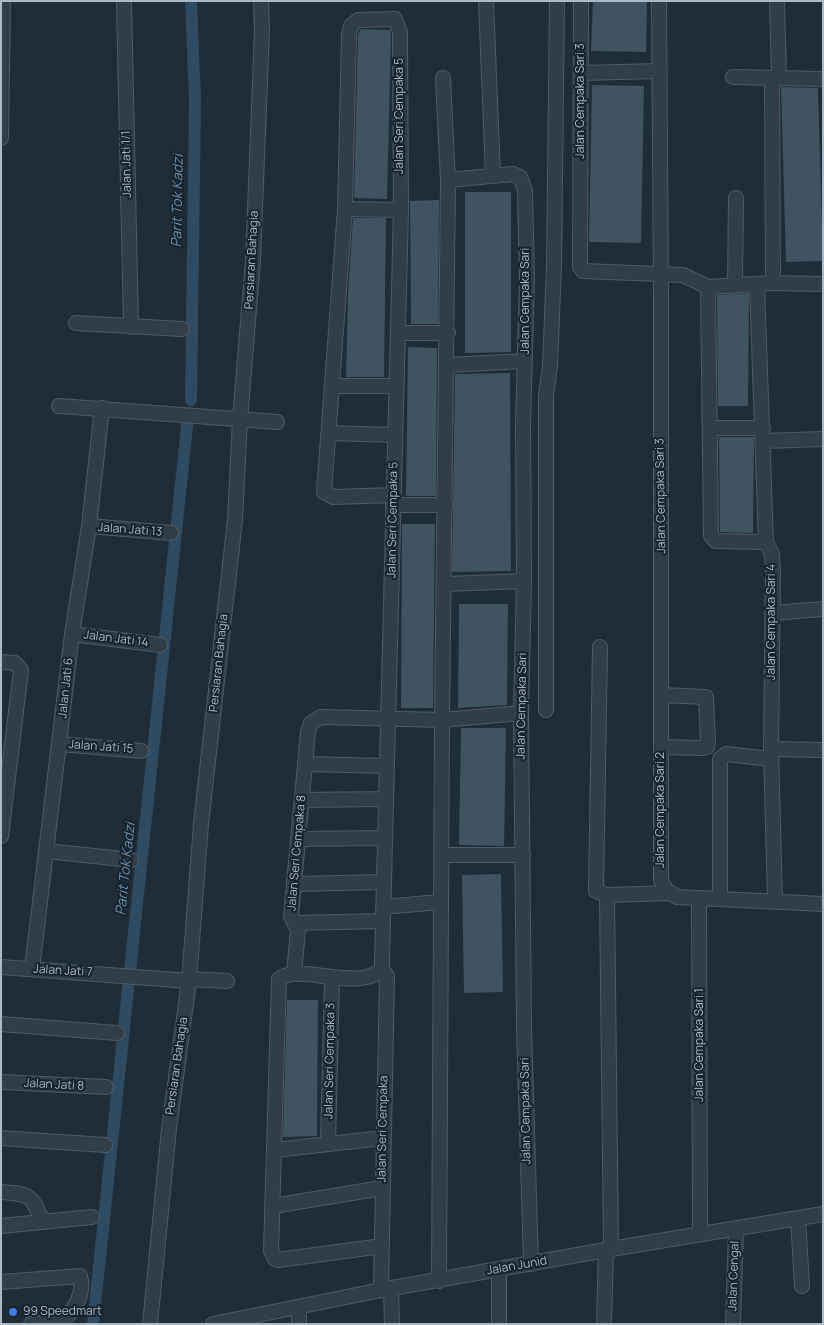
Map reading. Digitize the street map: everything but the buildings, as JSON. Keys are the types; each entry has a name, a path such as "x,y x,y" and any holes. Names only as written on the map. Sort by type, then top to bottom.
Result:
{"street":[{"path":"1,138 3,1"},
{"name":"Jalan Jati 1/1","path":"124,1 130,326"},
{"name":"Persiaran Bahagia","path":"150,1324 169,1129 189,980 202,824 235,520 240,420 253,260 262,30 261,1"},
{"path":"486,1 493,176"},
{"path":"546,710 546,396 550,366 554,266 556,1"},
{"name":"Jalan Cempaka Sari 3","path":"581,1 580,267 585,273 661,273"},
{"name":"Jalan Cempaka Sari 3","path":"659,1 662,720"},
{"path":"772,283 778,1"},
{"name":"Jalan Seri Cempaka 5","path":"345,209 349,35 351,26 358,20 395,19 400,32 401,210 382,969"},
{"path":"581,74 659,71"},
{"path":"733,77 823,79"},
{"path":"439,1280 440,902 448,333 448,180 444,78"},
{"name":"Jalan Cempaka Sari","path":"448,180 513,174 520,177 526,190 526,361 523,425 524,582 521,713 524,1027 531,1264"},
{"path":"735,286 736,198"},
{"path":"401,210 345,209 324,492 327,495 446,505"},
{"path":"661,273 683,275 708,288 772,283 823,284"},
{"name":"Jalan Cempaka Sari 4","path":"758,285 766,542 772,554 771,754 775,901"},
{"path":"708,288 711,536 716,541 766,542"},
{"path":"76,323 182,329"},
{"path":"398,333 448,333"},
{"path":"447,365 526,361"},
{"path":"332,386 396,386"},
{"path":"59,406 276,422"},
{"name":"Jalan Jati 6","path":"32,969 72,634 88,526 102,408"},
{"path":"710,428 823,439"},
{"path":"329,433 395,435"},
{"name":"Jalan Jati 13","path":"88,526 171,533"},
{"path":"445,584 524,582"},
{"path":"772,613 823,609"},
{"name":"Jalan Jati 14","path":"72,634 160,644"},
{"path":"600,647 596,891 606,895 671,893 678,897 823,904"},
{"path":"1,662 15,662 21,670 1,836"},
{"path":"662,695 706,697 708,743 707,747 704,748 662,747"},
{"path":"388,720 442,720 521,713"},
{"name":"Jalan Seri Cempaka 8","path":"294,973 298,930 291,916 308,732 311,724 321,717 388,720"},
{"name":"Jalan Cempaka Sari 2","path":"662,720 661,880 666,890 671,893"},
{"name":"Jalan Jati 15","path":"60,744 142,751"},
{"path":"720,898 720,759 726,754 771,754 823,750"},
{"path":"305,764 387,766"},
{"path":"302,800 386,799"},
{"path":"298,839 385,838"},
{"path":"47,851 131,860"},
{"path":"441,855 523,855"},
{"path":"294,884 384,882"},
{"path":"604,1324 608,1249 606,895"},
{"name":"Jalan Cempaka Sari 1","path":"699,898 700,1234"},
{"path":"384,907 440,902"},
{"path":"294,923 383,922"},
{"name":"Jalan Jati 7","path":"1,968 227,981"},
{"path":"382,969 370,977 332,978 294,973 284,974 279,979 271,1251 274,1259 382,1246"},
{"name":"Jalan Seri Cempaka","path":"382,969 387,976 382,1246 386,1289 392,1324"},
{"name":"Jalan Seri Cempaka 3","path":"328,1143 332,978"},
{"path":"1,1024 117,1033"},
{"name":"Jalan Jati 8","path":"1,1082 106,1088"},
{"path":"1,1138 104,1145"},
{"path":"274,1150 383,1138"},
{"path":"272,1206 382,1188"},
{"path":"1,1192 24,1193 32,1198 43,1222"},
{"name":"Jalan Junid","path":"213,1324 299,1317 386,1289 608,1249 823,1214"},
{"path":"1,1226 92,1217"},
{"path":"798,1218 802,1286"},
{"name":"Jalan Cengal","path":"733,1324 736,1228"},
{"path":"499,1269 499,1324"},
{"path":"1,1282 80,1276 81,1291 77,1304 63,1321 31,1324"}],"waterway":[{"name":"Parit Tok Kadzi","path":"191,1 195,100 191,400"},
{"name":"Parit Tok Kadzi","path":"93,1324 188,417"}],"place":[{"name":"99 Speedmart","path":"13,1312"}]}
